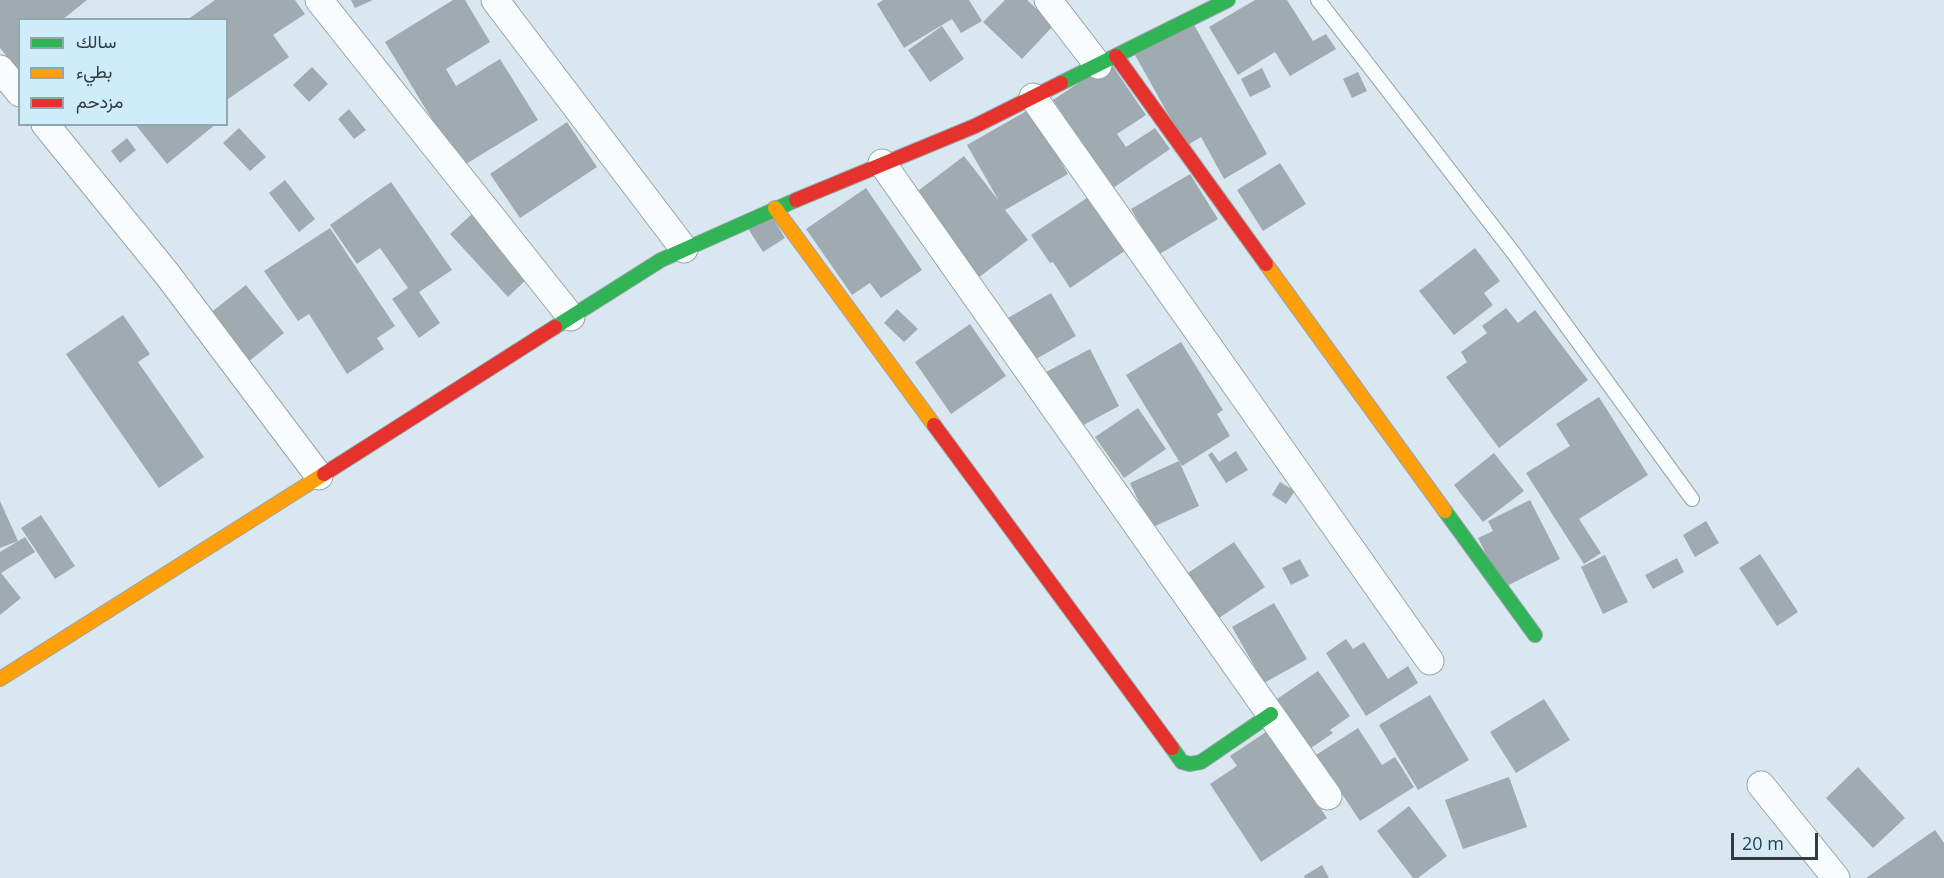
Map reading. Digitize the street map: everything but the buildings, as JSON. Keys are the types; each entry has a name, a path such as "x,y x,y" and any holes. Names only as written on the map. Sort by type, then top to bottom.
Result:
{"street":[{"path":"319,0 571,317"},
{"path":"495,0 684,249"},
{"path":"1048,0 1107,60 1535,635"},
{"path":"0,679 661,260 776,208 975,126 1228,0"},
{"path":"0,69 18,91"},
{"path":"1033,97 1430,661"},
{"path":"47,126 168,274 319,477"},
{"path":"882,163 1328,796"},
{"path":"776,208 1182,762 1190,764 1201,762 1271,714"},
{"path":"1761,785 1836,878"}],"lane":[{"path":"1318,0 1515,255 1692,499"}],"traffic: fast":[{"path":"1061,83 1228,0"},
{"path":"555,327 661,260 796,200"},
{"path":"1445,511 1535,635"},
{"path":"1172,748 1182,762 1190,764 1201,762 1271,714"}],"traffic: slow":[{"path":"775,208 934,425"},
{"path":"1266,264 1445,511"},
{"path":"0,679 324,474"}],"traffic: jam":[{"path":"1116,56 1266,264"},
{"path":"796,200 975,126 1061,83"},
{"path":"324,474 555,327"},
{"path":"934,425 1172,748"}]}
